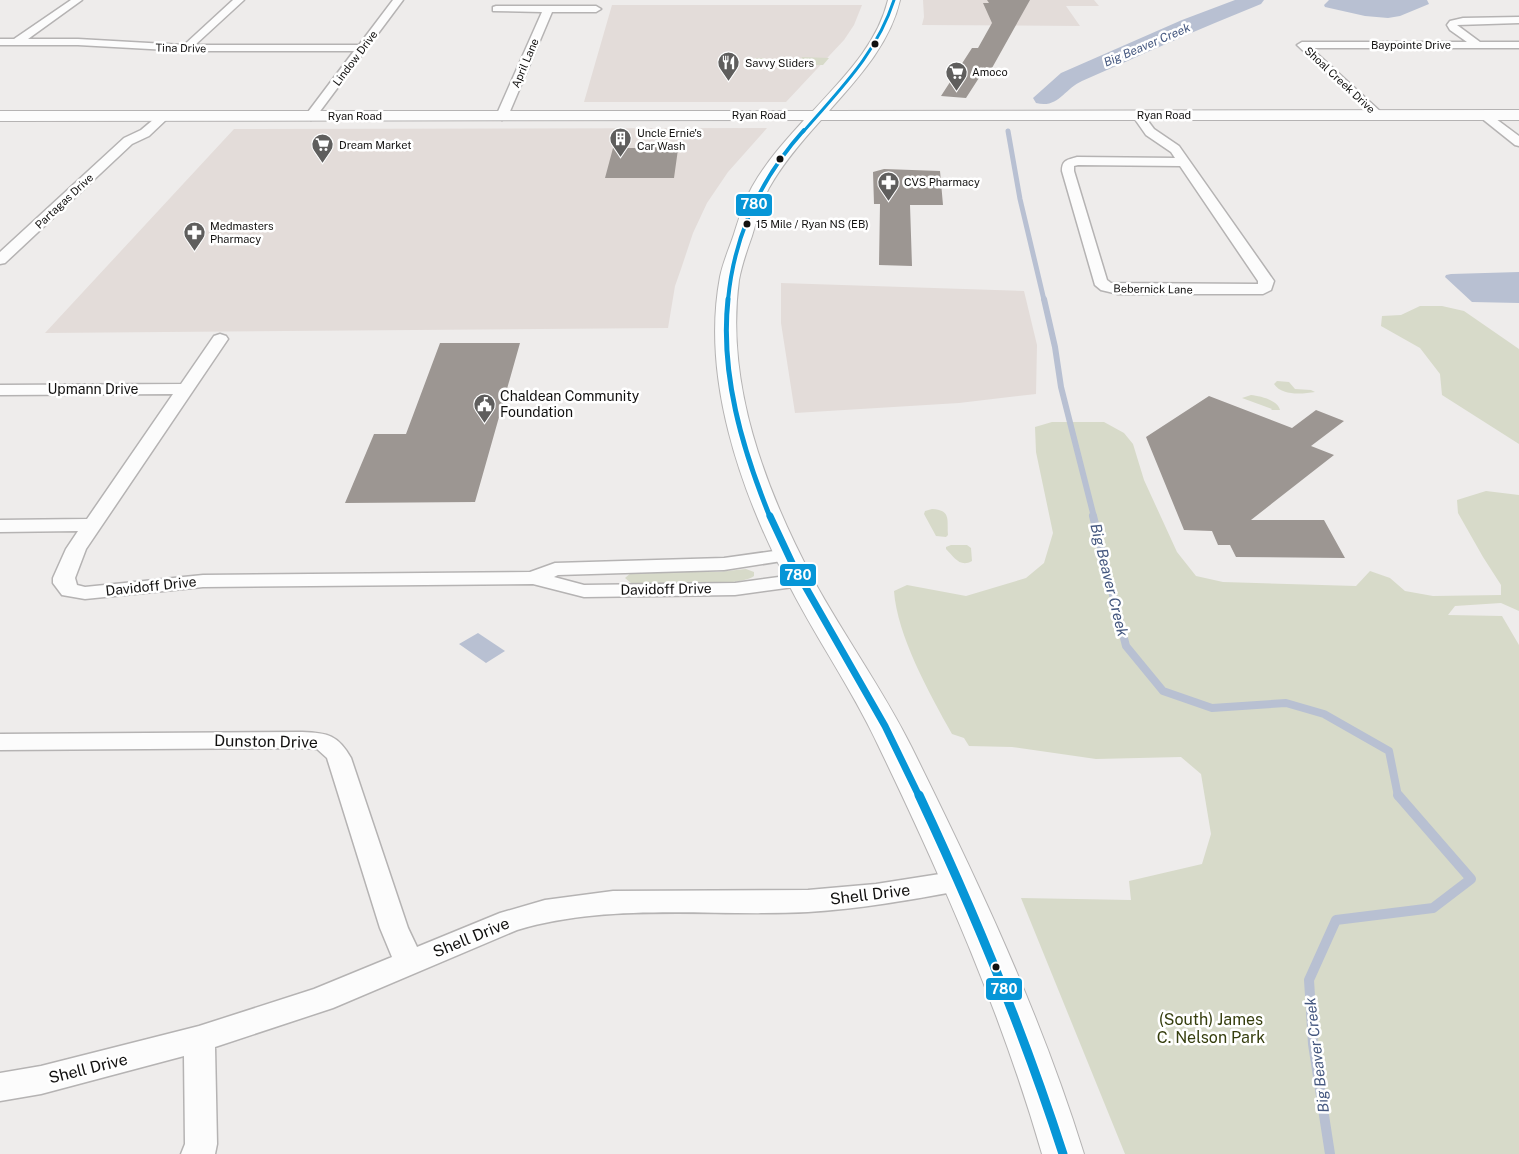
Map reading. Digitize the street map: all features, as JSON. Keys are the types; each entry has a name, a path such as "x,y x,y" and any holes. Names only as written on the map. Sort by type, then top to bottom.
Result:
{"main road":[{"path":"894,0 891,18 881,37 784,155 754,202 734,261 727,299 727,354 730,381 753,475 794,568 889,734 959,881 1013,1006 1063,1154"},
{"name":"Ryan Road","path":"0,116 1519,114"}],"street":[{"path":"0,53 77,0"},
{"path":"186,48 238,0"},
{"name":"Lindow Drive","path":"311,116 398,0"},
{"path":"496,9 596,9"},
{"name":"April Lane","path":"502,116 548,9"},
{"path":"1478,45 1454,28 1453,23 1463,20 1519,20"},
{"name":"Tina Drive","path":"0,42 78,42 186,48 361,48"},
{"name":"Baypointe Drive","path":"1302,45 1519,45"},
{"name":"Shoal Creek Drive","path":"1302,45 1378,115"},
{"path":"1504,49 1519,58"},
{"path":"1484,114 1519,142"},
{"name":"Bebernick Lane","path":"1138,115 1150,132 1172,146 1184,162 1266,281 1266,287 1118,289 1109,288 1100,282 1068,171 1068,164 1077,161 1184,162"},
{"path":"144,116 125,133 124,137 128,141 145,133 164,116"},
{"name":"Partagas Drive","path":"0,260 128,141"},
{"name":"Davidoff Drive","path":"220,339 76,549 64,578 64,583 70,590 93,592 203,581 533,578 584,591 735,588 794,568"},
{"name":"Upmann Drive","path":"0,390 186,389"},
{"path":"0,526 92,525"},
{"name":"Davidoff Drive","path":"533,578 554,569 724,564 794,568"},
{"name":"Dunston Drive","path":"0,742 302,740 326,742 334,749 339,758 394,928 409,962"},
{"name":"Shell Drive","path":"0,1088 40,1080 199,1039 322,999 510,921 545,911 629,901 808,901 876,895 959,881"},
{"path":"198,1154 200,1144 199,1039"}],"shaded area":[{"path":"923,0 1094,0 1099,6 1066,6 1080,26 922,25 924,17"},
{"path":"612,5 862,5 854,25 844,40 786,102 584,102"},
{"path":"767,128 728,172 707,203 693,233 675,286 668,328 45,333 234,129"},
{"path":"781,283 1024,291 1037,345 1036,394 959,403 795,413 781,323"}],"green space":[{"path":"802,57 829,58 823,65 796,65 794,61 800,61"},
{"path":"756,58 764,58 764,64 756,64"},
{"path":"1420,306 1442,306 1464,311 1519,349 1519,444 1442,395 1440,374 1420,348 1381,326 1382,316 1401,315"},
{"path":"1277,381 1289,382 1295,389 1315,392 1298,394 1282,391 1274,384"},
{"path":"1251,395 1272,401 1280,410 1271,410 1242,398"},
{"name":"(South) James C. Nelson Park","path":"1052,422 1104,422 1124,433 1133,444 1144,480 1177,552 1196,576 1223,582 1356,586 1370,571 1390,578 1405,591 1433,596 1501,595 1501,585 1458,513 1457,500 1486,491 1519,495 1519,611 1501,603 1455,606 1448,615 1502,616 1519,645 1519,1154 1125,1154 1021,898 1131,900 1129,881 1202,864 1211,834 1201,774 1181,757 1096,759 1012,747 969,746 964,738 952,734 924,682 901,626 894,591 907,585 966,596 1026,578 1044,563 1053,533 1036,452 1035,427"},
{"path":"932,509 942,511 947,516 948,535 946,537 936,536 924,514 925,511"},
{"path":"951,545 967,545 971,548 972,561 964,563 958,561 946,549 946,547"},
{"path":"746,569 754,572 754,576 745,580 731,582 631,583 625,578 632,572 717,572"}],"water":[{"path":"1329,0 1427,0 1429,4 1400,16 1388,18 1365,16 1325,7 1324,5"},
{"path":"1519,272 1519,303 1472,302 1445,277 1451,274"},
{"path":"478,633 505,651 486,663 459,644"}],"building":[{"path":"987,0 1030,0 992,68 986,67 966,98 941,96 972,48 978,48 992,23 983,3 989,3"},
{"path":"679,142 674,178 605,178 613,148 650,148"},
{"path":"884,169 940,171 943,205 910,205 912,266 879,265 880,204 874,204 873,172"},
{"name":"Chaldean Community Foundation","path":"440,343 520,343 475,502 345,503 374,434 406,434"},
{"path":"1209,396 1292,428 1316,410 1344,421 1311,446 1334,455 1251,520 1324,520 1345,558 1236,557 1230,545 1218,545 1212,531 1184,530 1146,437"}],"waterway":[{"name":"Big Beaver Creek","path":"1045,98 1069,78 1190,25 1254,0"},
{"name":"Big Beaver Creek","path":"1008,131 1020,199 1044,300"},
{"name":"Big Beaver Creek","path":"1044,299 1055,347 1061,387 1094,517"},
{"name":"Big Beaver Creek","path":"1093,516 1126,646 1163,691 1212,708 1286,703 1324,714 1389,751 1398,796"},
{"name":"Big Beaver Creek","path":"1330,1154 1313,1044 1309,980 1336,920 1433,908 1471,879 1398,795"}],"transit line":[{"name":"780","path":"894,0 886,23 861,65 779,160 766,179 757,198 731,272 726,318 727,360 733,403 744,445 774,527 812,601 895,745 965,895 1028,1049 1063,1154"}],"place":[{"name":"Savvy Sliders","path":"729,82"},
{"name":"Amoco","path":"956,91"},
{"name":"Uncle Ernie's Car Wash","path":"621,158"},
{"name":"Dream Market","path":"323,164"},
{"name":"CVS Pharmacy","path":"888,201"},
{"name":"15 Mile / Ryan NS (EB)","path":"747,224"},
{"name":"Medmasters Pharmacy","path":"194,251"},
{"name":"Chaldean Community Foundation","path":"484,423"}]}
